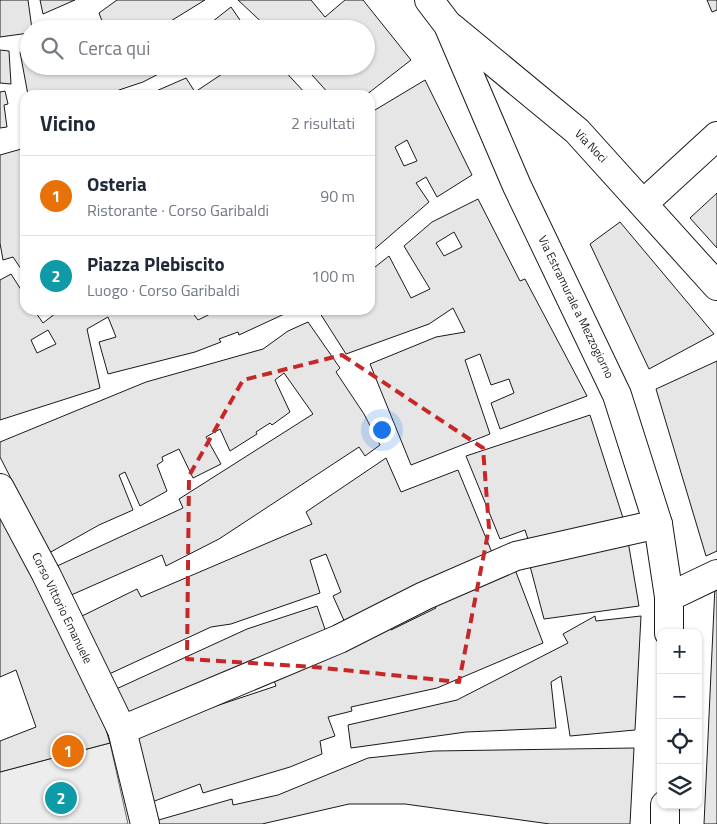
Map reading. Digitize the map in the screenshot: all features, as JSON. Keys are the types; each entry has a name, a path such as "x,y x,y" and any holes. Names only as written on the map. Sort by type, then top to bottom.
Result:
{"street":[{"name":"Via Estramurale a Mezzogiorno","path":"428,0 448,25 517,186 615,388 658,524 669,597 669,629"},
{"name":"Via Noci","path":"448,25 576,131 644,203 717,286"},
{"path":"644,203 717,136"},
{"name":"Corso Vittorio Emanuele","path":"0,488 46,574 122,730 145,824"},
{"path":"122,730 339,639 424,596 516,556 658,524"},
{"path":"669,597 717,574"},
{"path":"665,809 665,824"}],"highlighted area":[{"path":"342,355 483,448 489,528 459,682 314,667 187,659 189,476 243,380"}],"shaded area":[{"path":"110,743 128,824 0,824 0,772"}],"building":[{"path":"0,0 28,0 31,20 20,20 20,34 0,37"},
{"path":"40,0 75,0 43,14"},
{"path":"117,0 205,0 172,20 102,20 99,13"},
{"path":"238,0 311,0 325,17 345,0 363,0 411,60 372,90 326,90 312,75 375,75 375,20 259,20"},
{"path":"707,0 717,0 717,10 712,12"},
{"path":"231,7 240,20 214,20"},
{"path":"0,50 9,51 11,84 0,83"},
{"path":"24,75 157,75 119,90 27,90"},
{"path":"220,75 288,75 302,90 198,90"},
{"path":"186,78 194,90 158,90"},
{"path":"425,80 472,175 437,197 426,177 416,183 429,202 375,249 375,110","holes":["407,140 417,161 404,166 395,147"]},
{"path":"5,91 8,104 4,105 7,127 0,128 0,92"},
{"path":"20,149 20,268 13,257 3,260 0,243 0,155"},
{"path":"717,193 717,248 690,218"},
{"path":"478,199 520,281 525,279 587,396 500,429 491,403 514,393 509,379 491,385 480,354 465,360 490,434 411,465 370,364 436,337 465,332 453,308 429,324 346,354 321,315 375,315 375,267 389,256 411,298 430,289 404,246 432,222","holes":["454,232 462,247 444,256 436,243"]},
{"path":"620,222 714,334 649,369 590,244"},
{"path":"11,274 20,288 20,315 37,315 43,323 53,315 194,315 198,320 208,315 282,315 239,335 238,332 219,339 221,342 195,352 108,374 99,342 116,337 108,317 87,329 100,388 0,420 0,280","holes":["48,330 56,344 37,353 31,340"]},
{"path":"308,322 340,368 336,372 364,414 380,445 365,456 359,447 219,539 166,566 162,555 69,596 55,567 183,508 179,499 313,414 284,373 275,380 290,412 272,425 270,423 256,432 257,434 230,451 220,429 206,437 221,464 193,478 179,449 162,457 163,461 157,465 167,491 140,506 125,472 119,475 133,510 99,525 49,553 0,457 0,442 146,382 263,349 288,331"},
{"path":"717,361 717,551 706,556 656,389"},
{"path":"590,415 624,521 530,545 525,530 500,539 466,456"},
{"path":"386,458 401,492 458,470 493,555 346,625 333,596 341,592 326,554 310,560 320,593 231,624 211,627 107,675 80,617 137,589 141,597 312,524 306,512"},
{"path":"0,511 97,699 110,743 0,772 0,741 36,727 16,670 0,677"},
{"path":"628,541 639,606 544,619 530,566"},
{"path":"514,567 543,643 437,688 351,707 352,711 328,717 335,736 320,741 322,754 290,767 203,793 200,784 152,802 132,739 165,723 276,686 272,675 389,626 391,630 436,608 434,604"},
{"path":"717,585 717,824 704,824 715,586"},
{"path":"317,606 326,632 128,720 114,690 247,629"},
{"path":"595,616 596,621 641,616 635,730 570,736 561,676 551,682 556,728 466,732 351,748 348,725 457,700 568,643 563,634"},
{"path":"634,748 630,824 550,824 405,804 349,804 262,824 156,824 155,821 232,799 233,805 278,795 368,758 434,751"}],"place":[{"name":"Osteria","path":"68,751"},
{"name":"Piazza Plebiscito","path":"61,798"}]}
